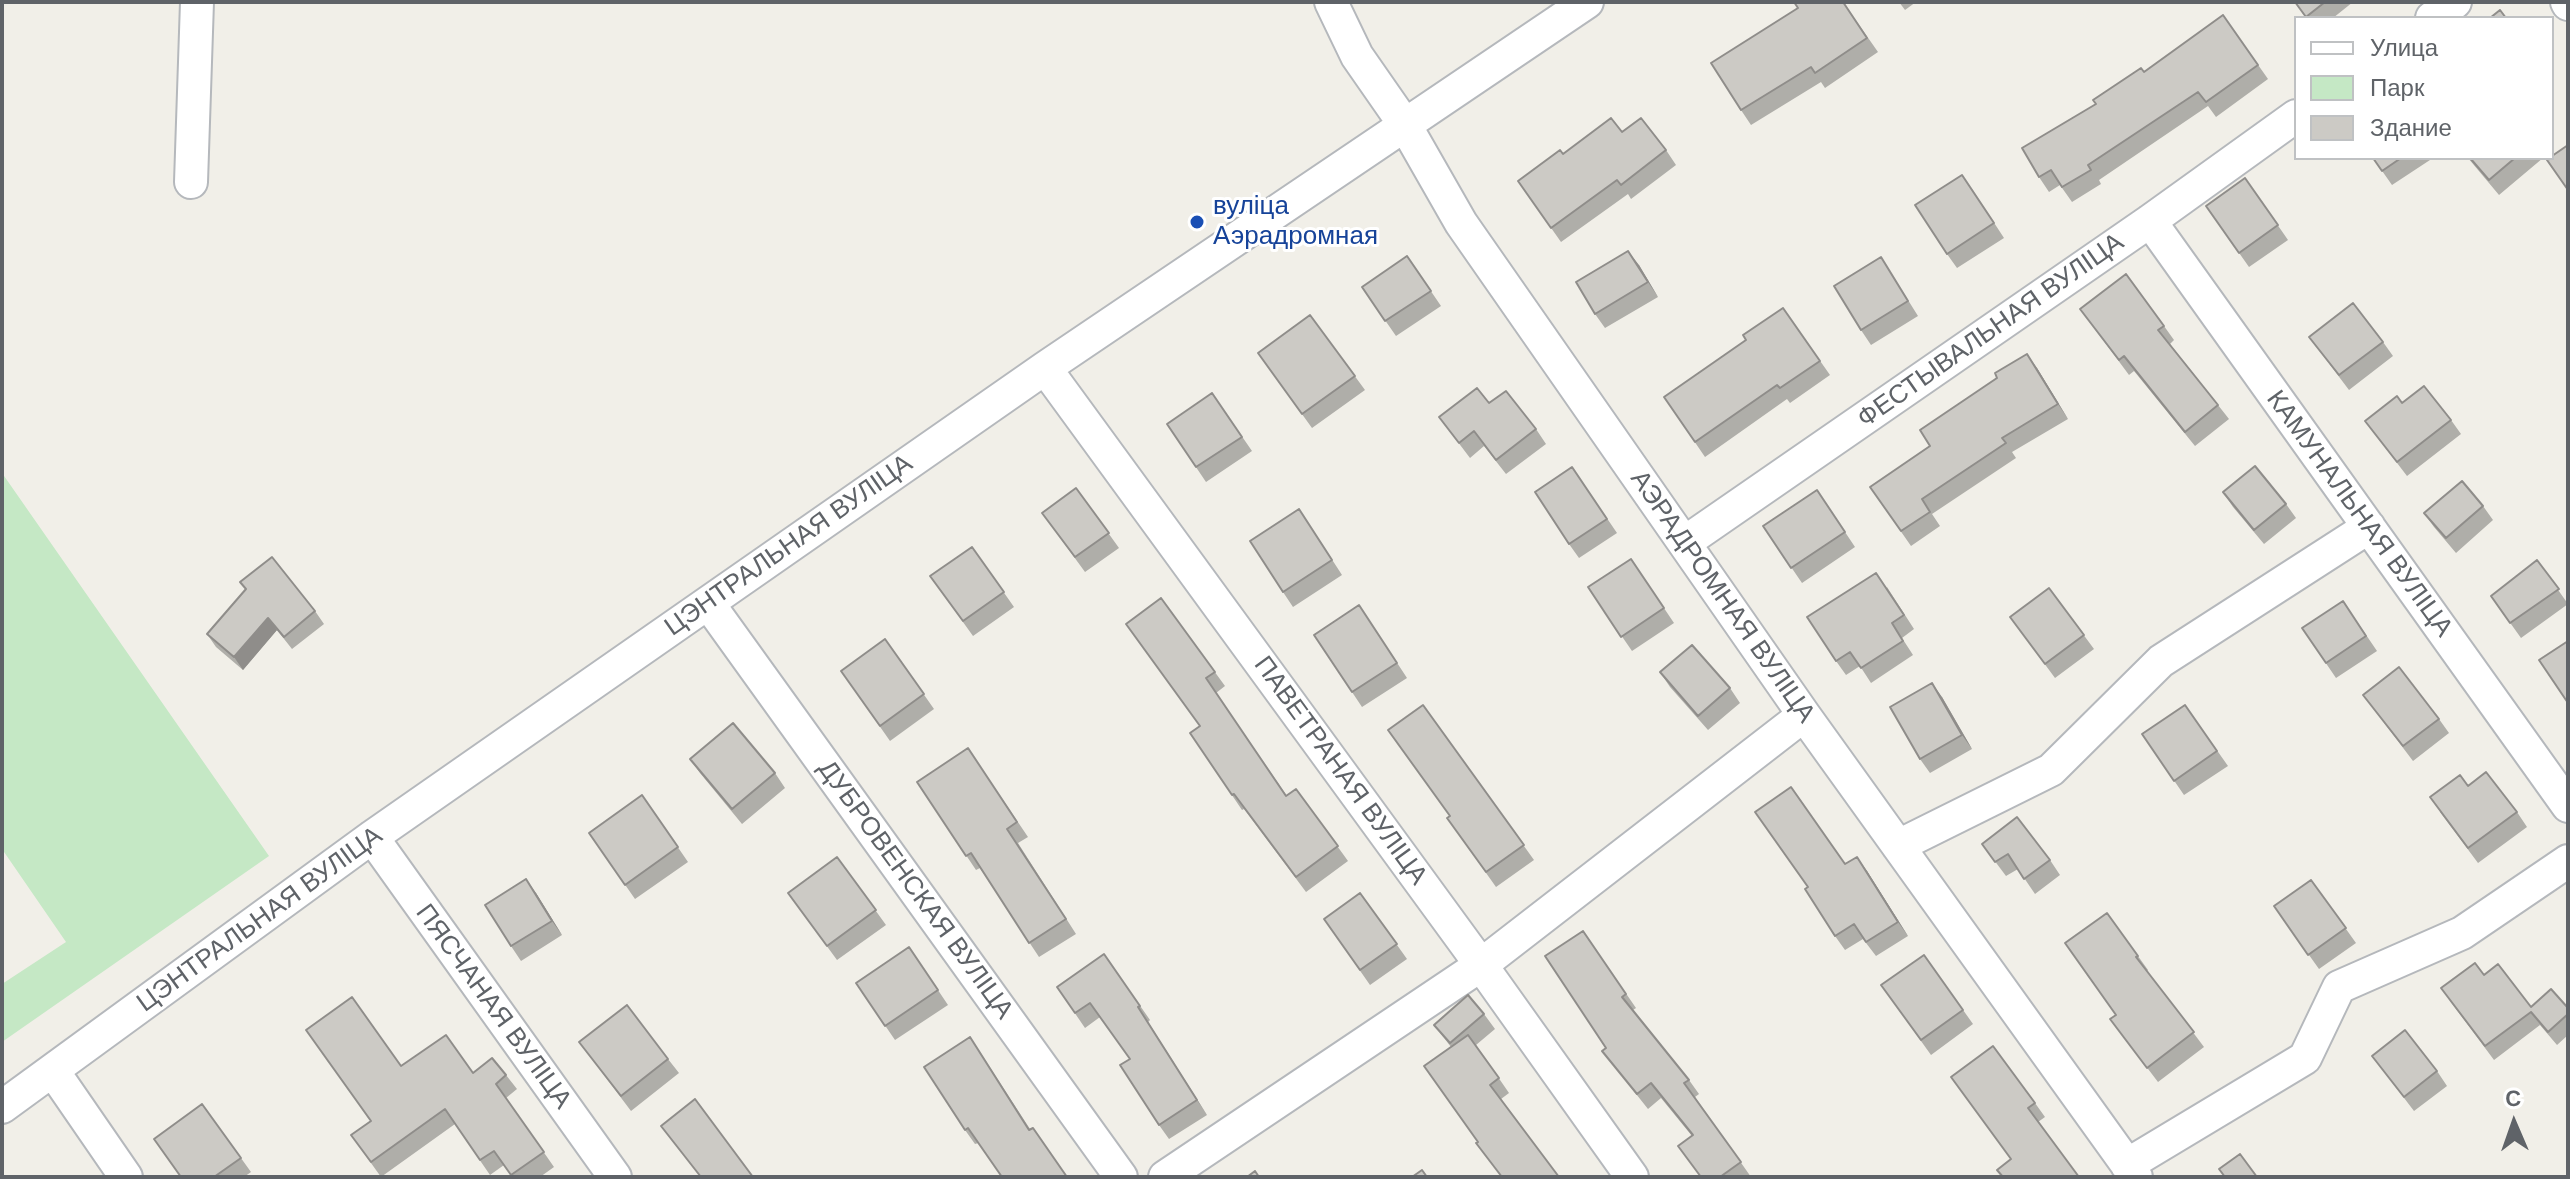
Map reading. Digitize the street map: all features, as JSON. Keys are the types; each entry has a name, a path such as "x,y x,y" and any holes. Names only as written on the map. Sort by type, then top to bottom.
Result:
{"street":[{"path":"191,182 197,2"},
{"name":"АЭРАДРОМНАЯ ВУЛІЦА","path":"1331,2 1357,56 1405,125 1461,223 1804,715 2131,1171"},
{"name":"ЦЭНТРАЛЬНАЯ ВУЛІЦА","path":"2,1107 372,837 1045,368 1587,2"},
{"path":"2435,16 2455,2"},
{"name":"ФЕСТЫВАЛЬНАЯ ВУЛІЦА","path":"1684,543 2150,221 2294,117"},
{"name":"КАМУНАЛЬНАЯ ВУЛІЦА","path":"2150,221 2568,806"},
{"name":"ПАВЕТРАНАЯ ВУЛІЦА","path":"1045,368 1632,1177"},
{"path":"1898,846 2051,770 2161,661 2369,527"},
{"name":"ДУБРОВЕНСКАЯ ВУЛІЦА","path":"708,603 1121,1177"},
{"path":"1165,1177 1481,965 1804,715"},
{"name":"ПЯСЧАНАЯ ВУЛІЦА","path":"372,837 615,1177"},
{"path":"2131,1171 2305,1058 2339,987 2462,933 2568,861"},
{"path":"53,1071 126,1177"}],"green space":[{"path":"2,473 269,856 2,1042 2,984 66,942 2,849"}],"building":[{"path":"1794,2 1843,2 1867,38 1815,73 1811,67 1741,110 1711,63 1798,8"},
{"path":"2295,2 2325,2 2307,16"},
{"path":"2223,15 2258,65 2206,102 2198,92 2088,165 2091,170 2062,187 2051,170 2039,177 2022,148 2096,104 2093,100 2141,68 2144,72"},
{"path":"1611,118 1622,132 1641,118 1666,150 1621,185 1617,180 1551,228 1518,181 1560,150 1563,154"},
{"path":"2568,145 2568,190 2547,160 2554,160 2554,155"},
{"path":"2374,160 2398,160 2382,171"},
{"path":"2472,160 2513,160 2489,180"},
{"path":"1962,175 1994,223 1947,254 1915,205"},
{"path":"2245,178 2278,225 2239,253 2206,206"},
{"path":"1628,251 1648,282 1595,314 1576,282"},
{"path":"1407,256 1431,291 1385,321 1362,287"},
{"path":"1881,257 1908,301 1861,330 1834,286"},
{"path":"2126,274 2164,326 2158,330 2218,405 2185,432 2124,356 2119,360 2080,309"},
{"path":"2353,303 2383,342 2339,375 2309,337"},
{"path":"1783,308 1820,361 1780,388 1777,385 1695,442 1664,397 1746,340 1743,335"},
{"path":"1310,315 1355,376 1302,414 1258,353"},
{"path":"2027,354 2058,404 2002,438 2006,443 1922,499 1930,512 1901,531 1870,487 1930,446 1920,430 1997,378 1995,373"},
{"path":"2424,386 2451,420 2397,462 2365,421 2397,396 2402,403"},
{"path":"1477,388 1489,403 1506,391 1536,429 1496,460 1474,431 1459,443 1439,417"},
{"path":"1212,393 1242,437 1196,467 1167,424"},
{"path":"2255,466 2286,504 2254,530 2223,492"},
{"path":"1572,467 1607,519 1569,544 1535,492"},
{"path":"2462,481 2483,506 2446,538 2424,513"},
{"path":"1076,488 1109,533 1075,557 1042,513"},
{"path":"1817,490 1845,532 1791,568 1763,526"},
{"path":"1299,509 1332,560 1283,592 1250,541"},
{"path":"972,547 1004,592 963,621 930,576"},
{"path":"272,557 315,611 284,637 268,618 234,657 207,634 246,589 240,582"},
{"path":"1631,559 1664,608 1621,637 1588,587"},
{"path":"2537,560 2559,589 2510,623 2491,596"},
{"path":"1876,573 1904,615 1892,623 1903,641 1861,668 1850,652 1836,661 1807,617"},
{"path":"2049,588 2084,635 2045,664 2010,617"},
{"path":"1161,598 1215,672 1206,678 1286,796 1296,789 1338,846 1296,877 1232,795 1190,733 1200,726 1126,624"},
{"path":"2343,601 2366,636 2326,663 2302,628"},
{"path":"1359,605 1397,663 1352,692 1314,635"},
{"path":"885,639 924,694 880,726 841,671"},
{"path":"2568,641 2568,703 2539,660"},
{"path":"1692,645 1730,688 1698,716 1660,672"},
{"path":"2399,667 2439,719 2403,746 2363,695"},
{"path":"1932,683 1962,735 1920,759 1890,707"},
{"path":"1423,705 1524,845 1486,872 1388,730"},
{"path":"2185,705 2217,751 2174,781 2142,734"},
{"path":"733,723 775,773 732,809 690,759"},
{"path":"968,748 1017,822 1007,829 1066,919 1029,943 971,853 966,856 917,782"},
{"path":"2486,772 2517,812 2468,848 2430,797 2460,775 2468,786"},
{"path":"1791,787 1845,864 1857,857 1898,922 1866,942 1854,924 1835,936 1805,889 1808,887 1755,812"},
{"path":"642,795 678,847 625,885 589,833"},
{"path":"2017,817 2050,860 2024,879 2008,854 1995,862 1982,844"},
{"path":"837,857 876,910 827,946 788,893"},
{"path":"526,879 552,921 511,946 485,905"},
{"path":"2311,880 2346,928 2308,955 2274,906"},
{"path":"1360,893 1397,944 1360,970 1324,919"},
{"path":"2107,913 2136,957 2194,1032 2147,1068 2110,1019 2116,1015 2065,943"},
{"path":"1583,931 1626,994 1622,997 1689,1080 1684,1083 1741,1162 1720,1177 1701,1177 1678,1146 1693,1135 1651,1083 1637,1094 1602,1051 1606,1048 1545,956"},
{"path":"909,947 938,990 885,1026 856,983"},
{"path":"1104,954 1140,1006 1197,1100 1159,1125 1120,1065 1130,1059 1090,1003 1075,1013 1057,987"},
{"path":"1924,955 1963,1010 1921,1040 1881,985"},
{"path":"2475,963 2484,975 2498,964 2531,1007 2551,989 2568,1008 2568,1014 2548,1032 2531,1012 2485,1046 2441,988"},
{"path":"1468,995 1484,1014 1450,1043 1434,1025"},
{"path":"352,997 401,1066 446,1035 473,1073 492,1058 506,1075 496,1084 544,1152 511,1175 494,1151 480,1160 445,1109 371,1162 351,1135 371,1121 306,1030"},
{"path":"627,1005 668,1059 621,1096 579,1042"},
{"path":"2405,1030 2437,1071 2404,1097 2372,1056"},
{"path":"1468,1035 1499,1078 1490,1085 1559,1177 1502,1177 1424,1066"},
{"path":"970,1037 1029,1130 1033,1128 1067,1177 1002,1177 968,1128 965,1130 924,1067"},
{"path":"1993,1046 2035,1103 2028,1108 2079,1177 2003,1177 1997,1170 2011,1159 1951,1077"},
{"path":"695,1099 753,1177 701,1177 661,1126"},
{"path":"202,1104 241,1158 214,1177 181,1177 154,1139"},
{"path":"2240,1154 2257,1177 2225,1177 2219,1169"},
{"path":"1422,1170 1427,1177 1412,1177"}],"place":[{"name":"вуліца Аэрадромная","path":"1197,222"}]}
